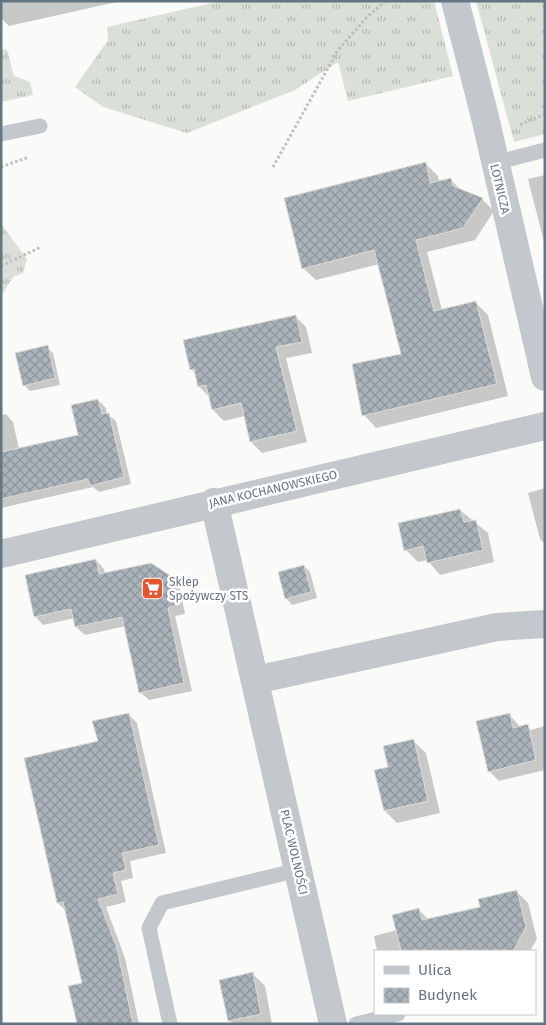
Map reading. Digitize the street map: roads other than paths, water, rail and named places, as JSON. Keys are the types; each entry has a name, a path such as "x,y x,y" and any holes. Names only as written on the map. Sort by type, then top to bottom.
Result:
{"street":[{"name":"LOTNICZA","path":"455,1 545,377"},
{"name":"JANA KOCHANOWSKIEGO","path":"1,554 214,502 545,426"},
{"name":"PLAC WOLNOŚCI","path":"214,502 333,1024"},
{"path":"255,680 497,627 545,624"}],"lane":[{"path":"1,134 40,126"},
{"path":"494,163 545,150"},
{"path":"170,1024 149,928 162,904 298,870"},
{"path":"356,1024 394,1015"}],"place":[{"name":"Sklep Spożywczy STS","path":"153,589"}]}
